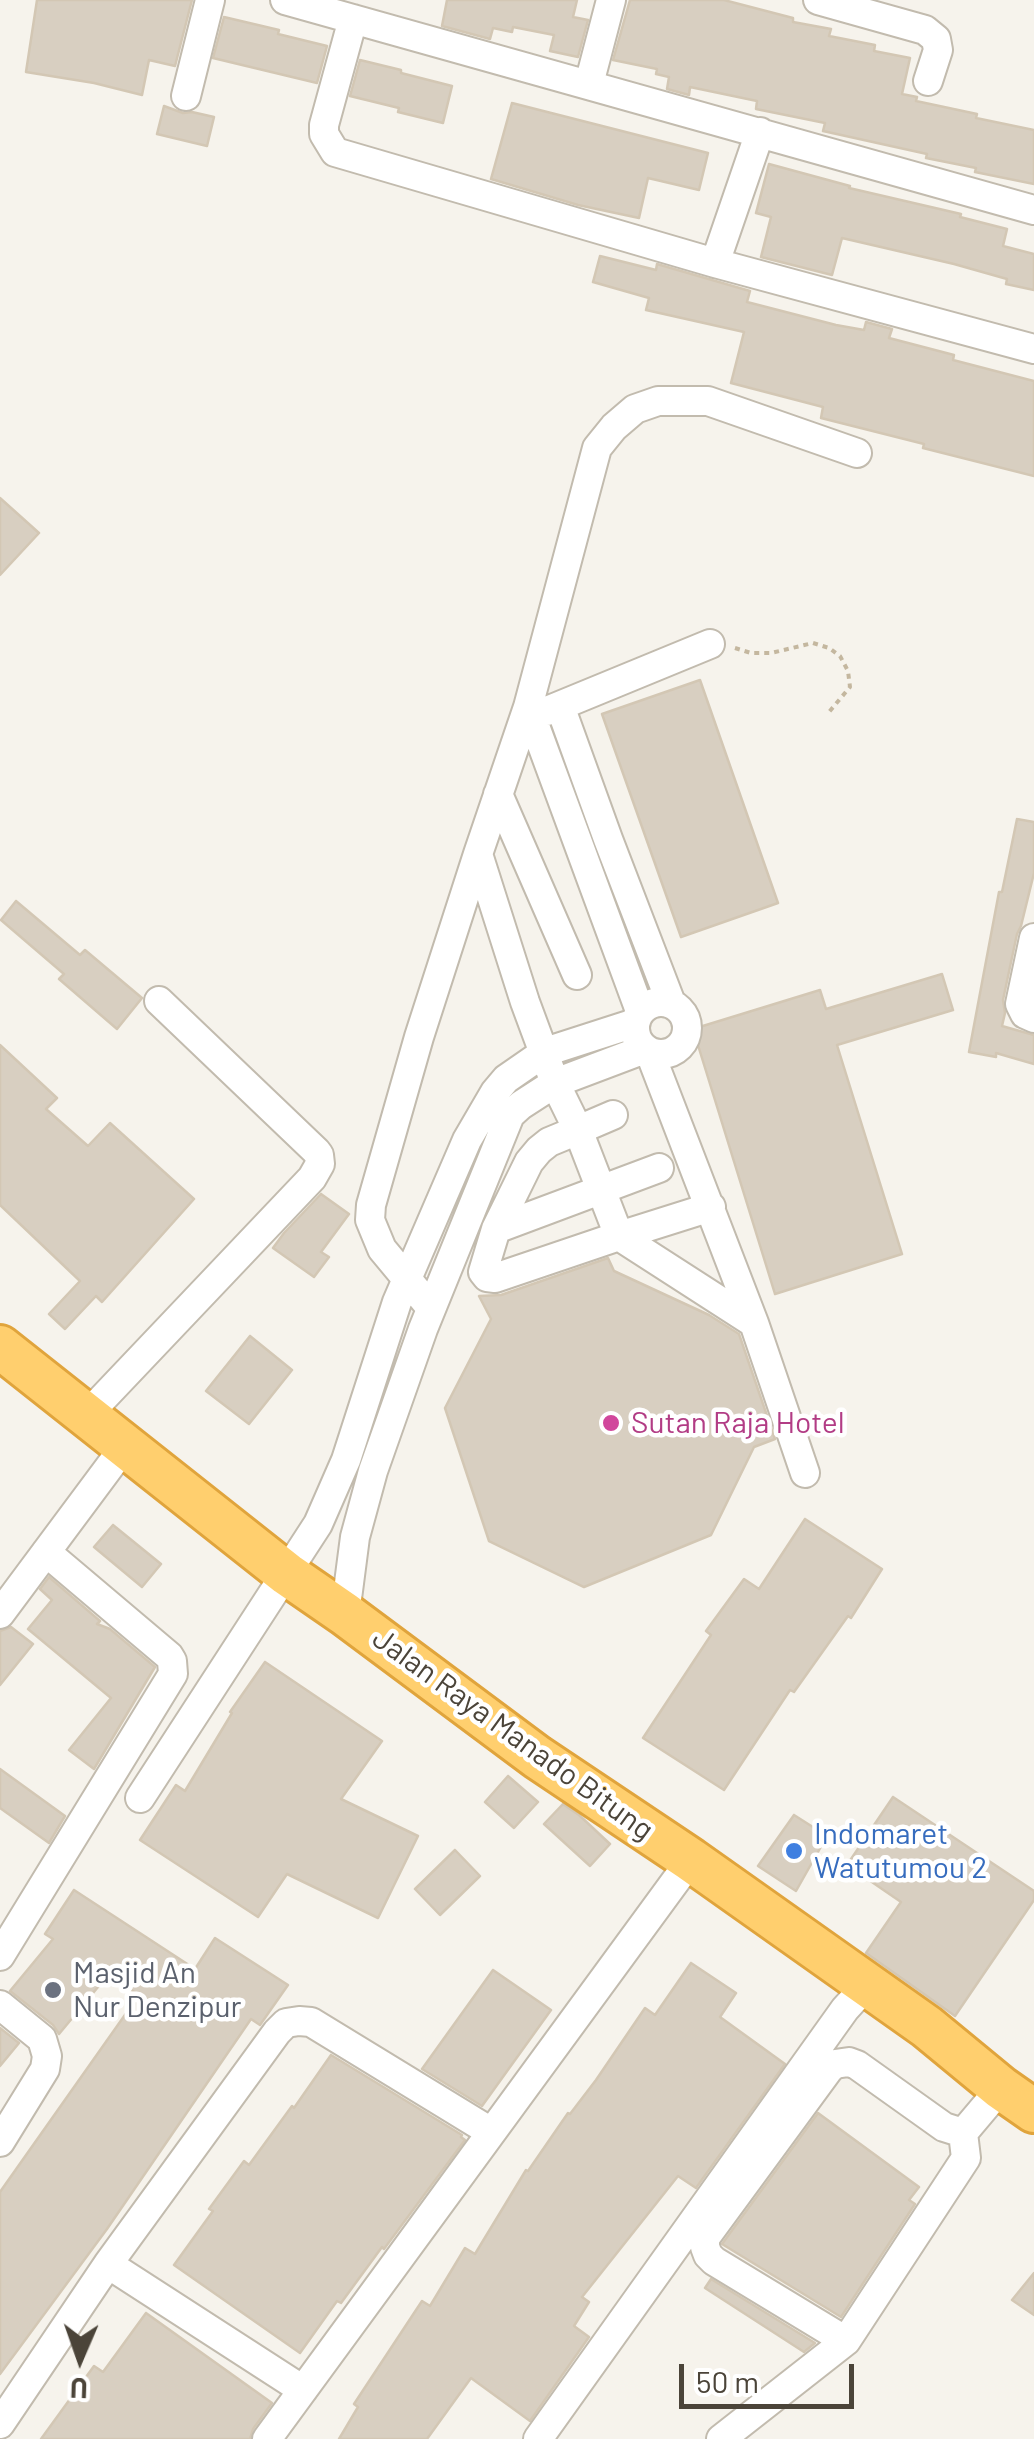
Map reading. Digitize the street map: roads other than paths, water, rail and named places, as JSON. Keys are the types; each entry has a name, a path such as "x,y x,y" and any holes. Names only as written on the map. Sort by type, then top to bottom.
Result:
{"highway":[{"name":"Jalan Raya Manado Bitung","path":"0,1348 287,1574 537,1757 927,2027 1018,2100"}],"street":[{"path":"186,96 210,0"},
{"path":"284,0 1034,210"},
{"path":"589,84 611,0"},
{"path":"818,0 925,30 936,39 938,50 928,81"},
{"path":"353,19 324,125 324,134 335,152 715,263 1034,349"},
{"path":"715,263 760,132"},
{"path":"431,1308 382,1249 370,1220 371,1204 418,1037 498,794 530,712 597,448 635,408 658,401 708,401 858,454"},
{"path":"530,712 560,706 710,644"},
{"path":"560,706 671,1003"},
{"path":"530,712 642,1034 711,1207 805,1473"},
{"path":"498,794 577,975"},
{"path":"478,854 525,1002 619,1236 754,1323"},
{"path":"1034,938 1020,1004 1025,1014 1034,1018"},
{"path":"86,1416 312,1178 320,1164 316,1151 159,1001"},
{"path":"345,1614 355,1536 373,1471 431,1308 510,1115 555,1083 642,1034 649,1004 671,1003 681,1010 686,1021 683,1044 674,1052 662,1055 642,1034"},
{"path":"140,1798 318,1524 346,1460 397,1302 467,1140 495,1092 506,1079 545,1052 642,1034"},
{"path":"613,1115 539,1150 496,1229 483,1272 490,1278 711,1207"},
{"path":"496,1229 658,1168"},
{"path":"0,1614 125,1446"},
{"path":"0,1956 174,1674 169,1656 46,1552"},
{"path":"267,2439 691,1860"},
{"path":"538,2439 834,2024 867,1985"},
{"path":"0,2005 42,2039 48,2056 45,2069 0,2142"},
{"path":"0,2424 108,2264 286,2023 311,2022 490,2132"},
{"path":"846,2341 714,2261 708,2255 705,2238 829,2068 836,2064 858,2065 944,2126 963,2134"},
{"path":"963,2134 1018,2100"},
{"path":"722,2439 846,2341 966,2158 963,2134"},
{"path":"108,2264 302,2390"}],"place":[{"name":"Sutan Raja Hotel","path":"611,1423"},
{"name":"Indomaret Watutumou 2","path":"794,1851"},
{"name":"Masjid An Nur Denzipur","path":"53,1990"}]}
